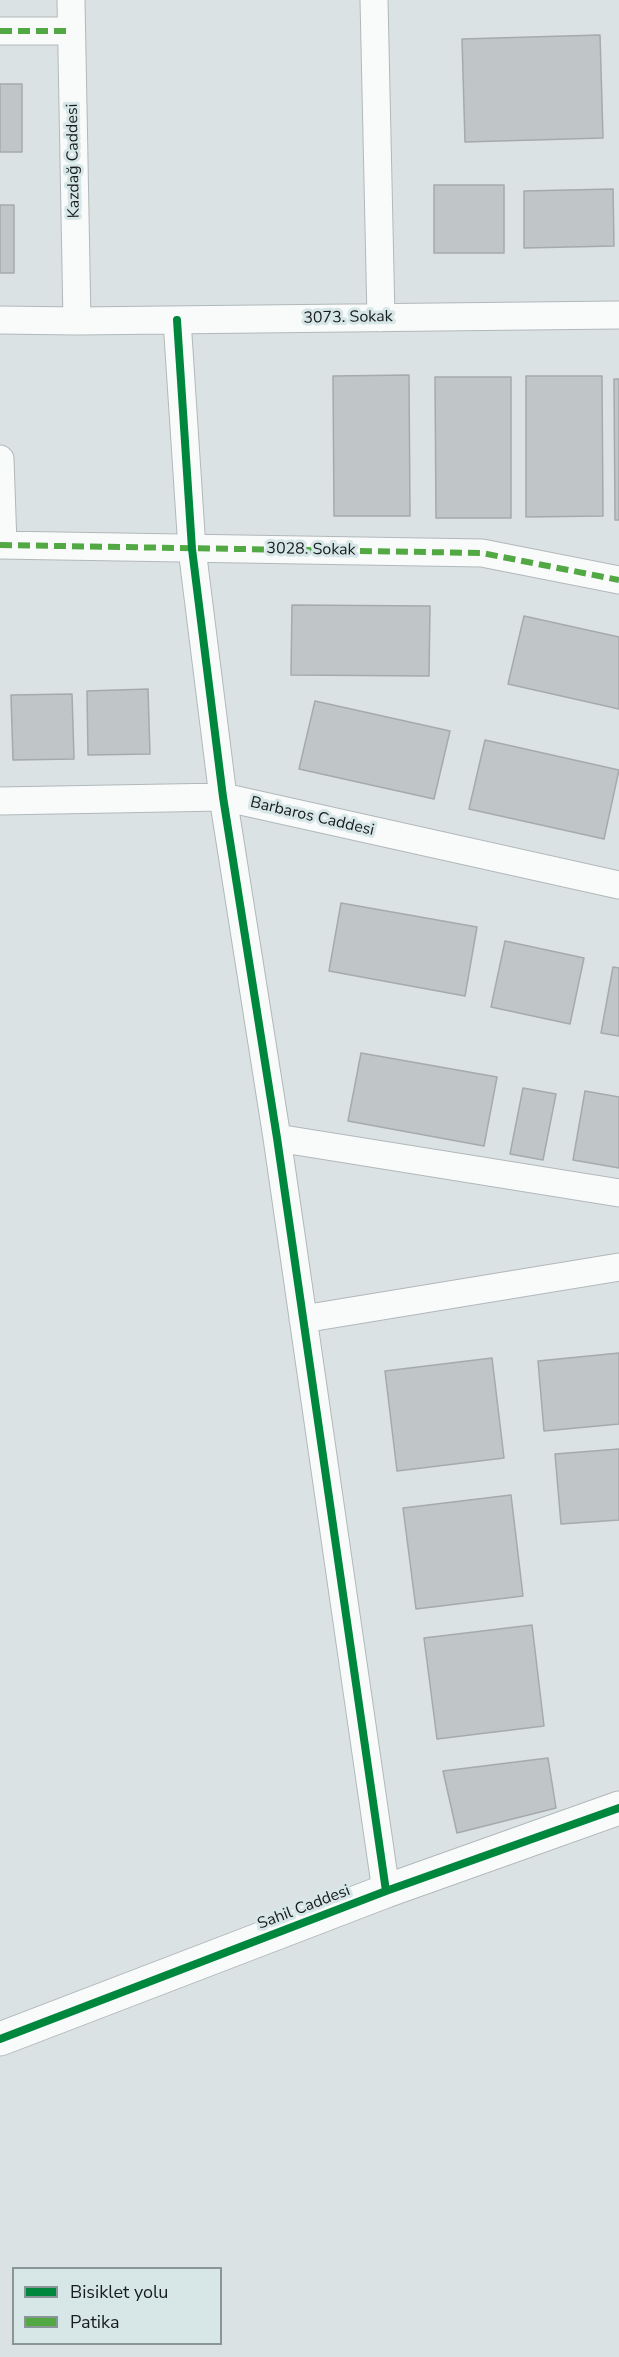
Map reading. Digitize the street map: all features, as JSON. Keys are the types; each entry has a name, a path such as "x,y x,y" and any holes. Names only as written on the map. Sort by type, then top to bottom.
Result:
{"street":[{"name":"Kazdağ Caddesi","path":"70,0 77,321"},
{"path":"374,0 381,318"},
{"path":"0,31 71,31"},
{"name":"3073. Sokak","path":"0,320 619,315"},
{"path":"177,320 192,549 223,797 277,1138 386,1891"},
{"path":"0,459 2,545"},
{"name":"3028. Sokak","path":"2,545 482,553 619,580"},
{"name":"Barbaros Caddesi","path":"0,801 223,797 619,885"},
{"path":"277,1138 619,1193"},
{"path":"303,1320 619,1267"},
{"name":"Sahil Caddesi","path":"0,2039 386,1891 619,1808"}],"building":[{"path":"600,35 603,138 465,142 462,39"},
{"path":"0,84 22,84 22,152 0,152"},
{"path":"434,185 504,185 504,253 434,253"},
{"path":"613,189 614,246 524,248 524,191"},
{"path":"0,205 14,205 14,273 0,273"},
{"path":"409,375 410,516 334,516 333,376"},
{"path":"526,376 602,376 603,516 526,517"},
{"path":"435,377 511,377 511,518 436,518"},
{"path":"614,379 619,379 619,520 615,520"},
{"path":"292,605 430,606 429,676 291,675"},
{"path":"524,616 619,637 619,709 508,684"},
{"path":"148,689 150,754 88,755 87,691"},
{"path":"72,694 74,759 13,760 11,695"},
{"path":"315,701 450,731 434,799 299,769"},
{"path":"485,740 619,770 604,839 469,809"},
{"path":"341,903 477,927 465,996 329,971"},
{"path":"505,941 584,958 570,1024 491,1007"},
{"path":"613,967 619,968 619,1036 601,1033"},
{"path":"361,1053 497,1077 484,1146 348,1121"},
{"path":"523,1088 556,1094 543,1160 510,1154"},
{"path":"585,1091 619,1097 619,1168 573,1160"},
{"path":"619,1353 619,1424 544,1431 538,1361"},
{"path":"492,1358 504,1458 397,1471 385,1371"},
{"path":"619,1449 619,1520 561,1524 555,1454"},
{"path":"511,1495 523,1596 416,1609 403,1508"},
{"path":"532,1625 544,1726 437,1739 424,1638"},
{"path":"548,1758 556,1808 457,1833 443,1771"}],"marked path":[{"path":"0,31 71,31"},
{"path":"0,545 482,553 619,580"}],"cycle path":[{"path":"177,320 192,549 223,797 277,1138 386,1891"},
{"path":"0,2039 386,1891 619,1808"}]}
